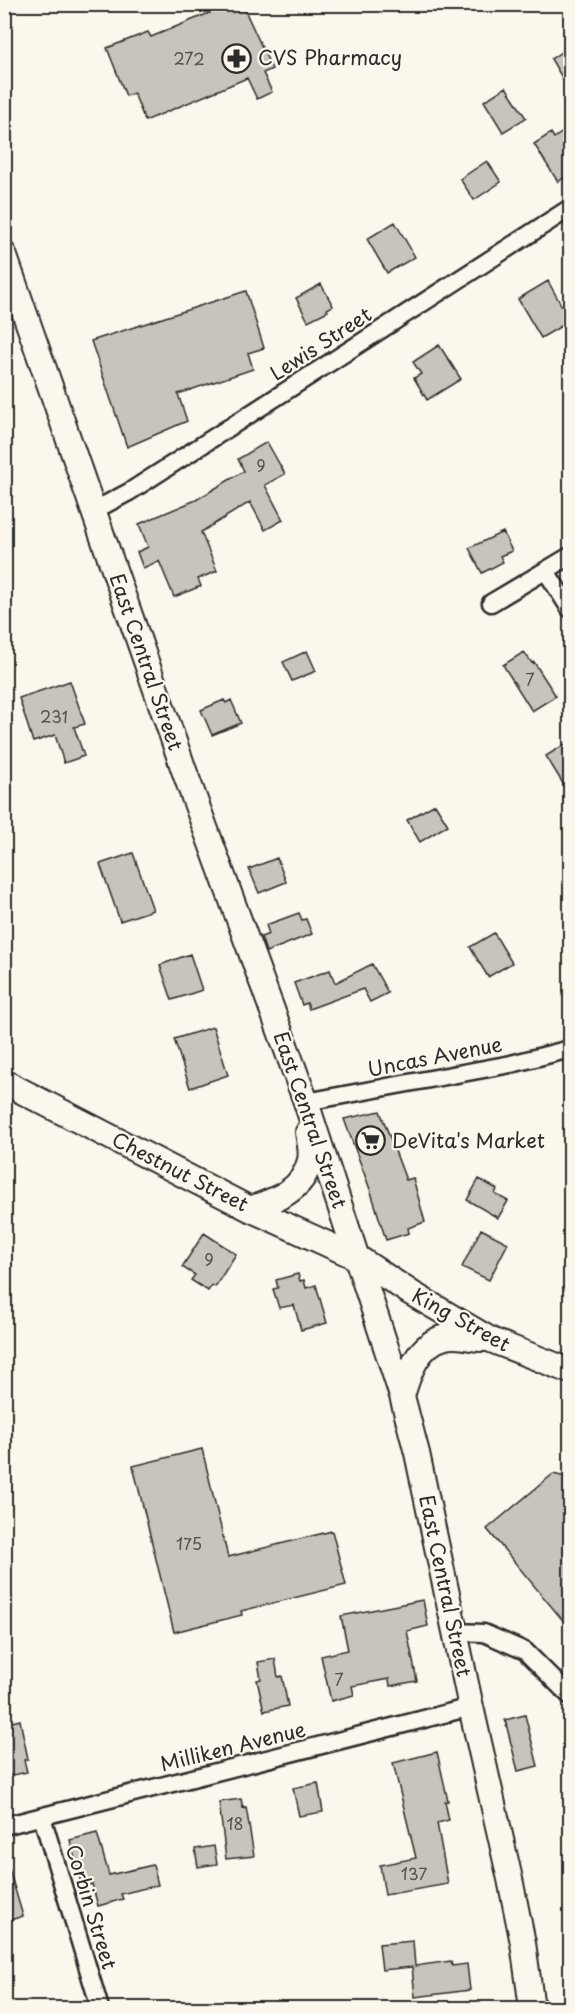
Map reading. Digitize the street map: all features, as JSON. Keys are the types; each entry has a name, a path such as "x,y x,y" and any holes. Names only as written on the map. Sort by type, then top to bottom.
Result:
{"main road":[{"name":"East Central Street","path":"4,254 185,773 306,1102 402,1396 417,1453 513,1890 532,2008"},
{"name":"Chestnut Street","path":"4,1082 250,1209 358,1258"},
{"path":"250,1209 290,1193 301,1181 311,1160 306,1102"},
{"name":"King Street","path":"358,1258 411,1293 491,1340 570,1371"},
{"path":"402,1396 410,1369 424,1349 446,1336 491,1340"}],"street":[{"name":"Lewis Street","path":"93,511 148,480 570,208"},
{"path":"491,603 570,556"},
{"path":"546,571 570,609"},
{"name":"Uncas Avenue","path":"306,1102 511,1064 570,1049"},
{"path":"455,1632 483,1633 525,1651 570,1696"},
{"name":"Milliken Avenue","path":"4,1826 471,1707"},
{"name":"Corbin Street","path":"42,1817 100,2008"}],"building":[{"name":"CVS Pharmacy","path":"231,4 242,4 272,69 263,73 272,92 257,99 247,78 145,121 134,93 126,96 107,48 148,32 151,37"},
{"path":"570,46 570,91 551,59"},
{"path":"506,87 526,118 503,132 484,101"},
{"path":"570,127 570,173 558,182 534,144 551,133 554,138"},
{"path":"487,161 501,182 474,200 460,179"},
{"path":"395,222 415,257 387,273 367,239"},
{"path":"548,281 570,321 541,338 518,299"},
{"path":"321,284 333,306 308,321 296,298"},
{"path":"246,291 264,348 248,353 253,369 178,394 187,421 127,447 91,341"},
{"path":"439,345 461,379 427,400 414,378 421,374 413,362"},
{"path":"267,442 285,474 265,485 283,520 265,530 250,502 201,532 217,571 198,579 201,586 174,597 159,561 143,568 137,552 148,547 139,524 196,500 244,471 238,459"},
{"path":"503,532 512,551 500,556 503,562 482,573 469,548"},
{"path":"307,651 316,671 292,681 283,662"},
{"path":"524,652 532,663 534,662 556,696 532,711 503,665"},
{"path":"70,681 85,724 74,727 84,756 64,763 55,735 33,742 19,698"},
{"path":"224,700 226,703 231,700 241,723 212,735 201,710"},
{"path":"570,741 570,795 546,756"},
{"path":"435,804 448,825 420,842 407,820"},
{"path":"133,853 153,910 120,921 100,864"},
{"path":"277,858 286,882 259,893 249,869"},
{"path":"299,913 302,920 306,919 312,934 266,952 261,937 269,934 266,925"},
{"path":"494,933 512,963 488,977 470,947"},
{"path":"190,954 202,990 172,1000 160,965"},
{"path":"372,964 388,993 370,1002 363,989 309,1009 307,1003 302,1005 294,983 330,970 335,983"},
{"path":"213,1027 228,1075 190,1088 174,1039"},
{"path":"380,1111 406,1180 413,1178 425,1222 408,1228 409,1233 386,1240 344,1119"},
{"path":"479,1179 497,1189 495,1194 508,1201 498,1218 467,1200"},
{"path":"481,1229 508,1243 489,1280 462,1267"},
{"path":"204,1233 236,1254 215,1287 212,1285 208,1291 191,1280 195,1275 182,1267"},
{"path":"298,1274 300,1281 304,1280 306,1288 316,1285 327,1323 301,1330 294,1305 279,1308 273,1289 278,1288 276,1280"},
{"path":"202,1449 228,1557 332,1531 346,1585 241,1611 242,1615 174,1632 133,1466"},
{"path":"553,1474 570,1478 570,1629 487,1529"},
{"path":"423,1600 428,1626 407,1631 417,1681 390,1686 389,1679 352,1686 354,1695 331,1701 321,1656 348,1650 341,1616"},
{"path":"275,1659 278,1677 282,1676 288,1706 264,1711 257,1680 261,1679 258,1662"},
{"path":"525,1715 538,1766 518,1771 505,1720"},
{"path":"20,1720 28,1759 24,1760 27,1772 4,1777 4,1724"},
{"path":"437,1752 448,1801 445,1802 449,1820 437,1823 448,1884 385,1895 380,1865 416,1858 393,1763"},
{"path":"318,1783 323,1812 299,1816 293,1788"},
{"path":"241,1799 243,1808 246,1807 254,1856 226,1859 219,1802"},
{"path":"97,1833 109,1875 153,1865 158,1885 121,1894 123,1899 98,1906 92,1884 82,1887 70,1840"},
{"path":"214,1846 217,1864 198,1867 195,1849"},
{"path":"4,1869 9,1869 23,1916 4,1922"},
{"path":"413,1941 415,1966 451,1961 452,1966 467,1964 470,1990 415,1997 412,1967 382,1970 379,1944"}],"place":[{"name":"CVS Pharmacy","path":"237,58"},
{"name":"DeVita's Market","path":"371,1141"}]}
